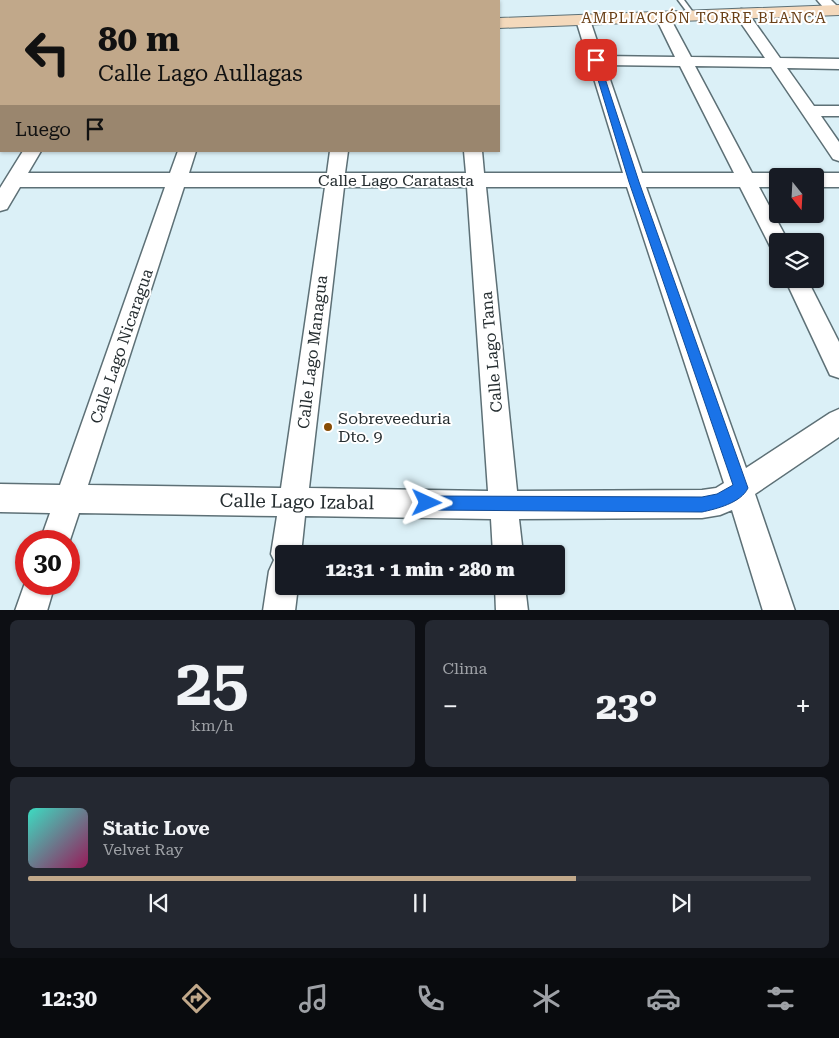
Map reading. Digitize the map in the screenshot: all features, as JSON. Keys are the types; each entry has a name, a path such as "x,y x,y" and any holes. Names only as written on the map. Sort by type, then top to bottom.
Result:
{"street":[{"path":"500,23 741,13 832,7"},
{"path":"741,13 839,155"},
{"path":"662,16 774,233"},
{"path":"583,20 634,182 741,488 779,610"},
{"path":"596,60 839,64"},
{"path":"807,110 839,111"},
{"path":"0,204 31,152"},
{"name":"Calle Lago Nicaragua","path":"59,530 187,152"},
{"name":"Calle Lago Managua","path":"287,545 339,152"},
{"name":"Calle Lago Tana","path":"473,152 507,545"},
{"name":"Calle Lago Caratasta","path":"15,180 334,179 634,182 769,180"},
{"path":"824,180 839,180"},
{"path":"800,288 839,366"},
{"name":"Calle Lago Izabal","path":"0,498 292,500 504,505 702,504 720,501 839,422"},
{"path":"31,610 36,595"},
{"path":"279,610 281,595"},
{"path":"511,595 512,610"}],"lane":[{"path":"681,0 692,15"}],"place":[{"name":"Sobreveeduria Dto. 9","path":"328,427"}],"district":[{"name":"AMPLIACIÓN TORRE BLANCA","path":"704,18"}],"route":[{"path":"427,503 504,505 702,504 720,501 741,488 634,182 596,60"}]}
